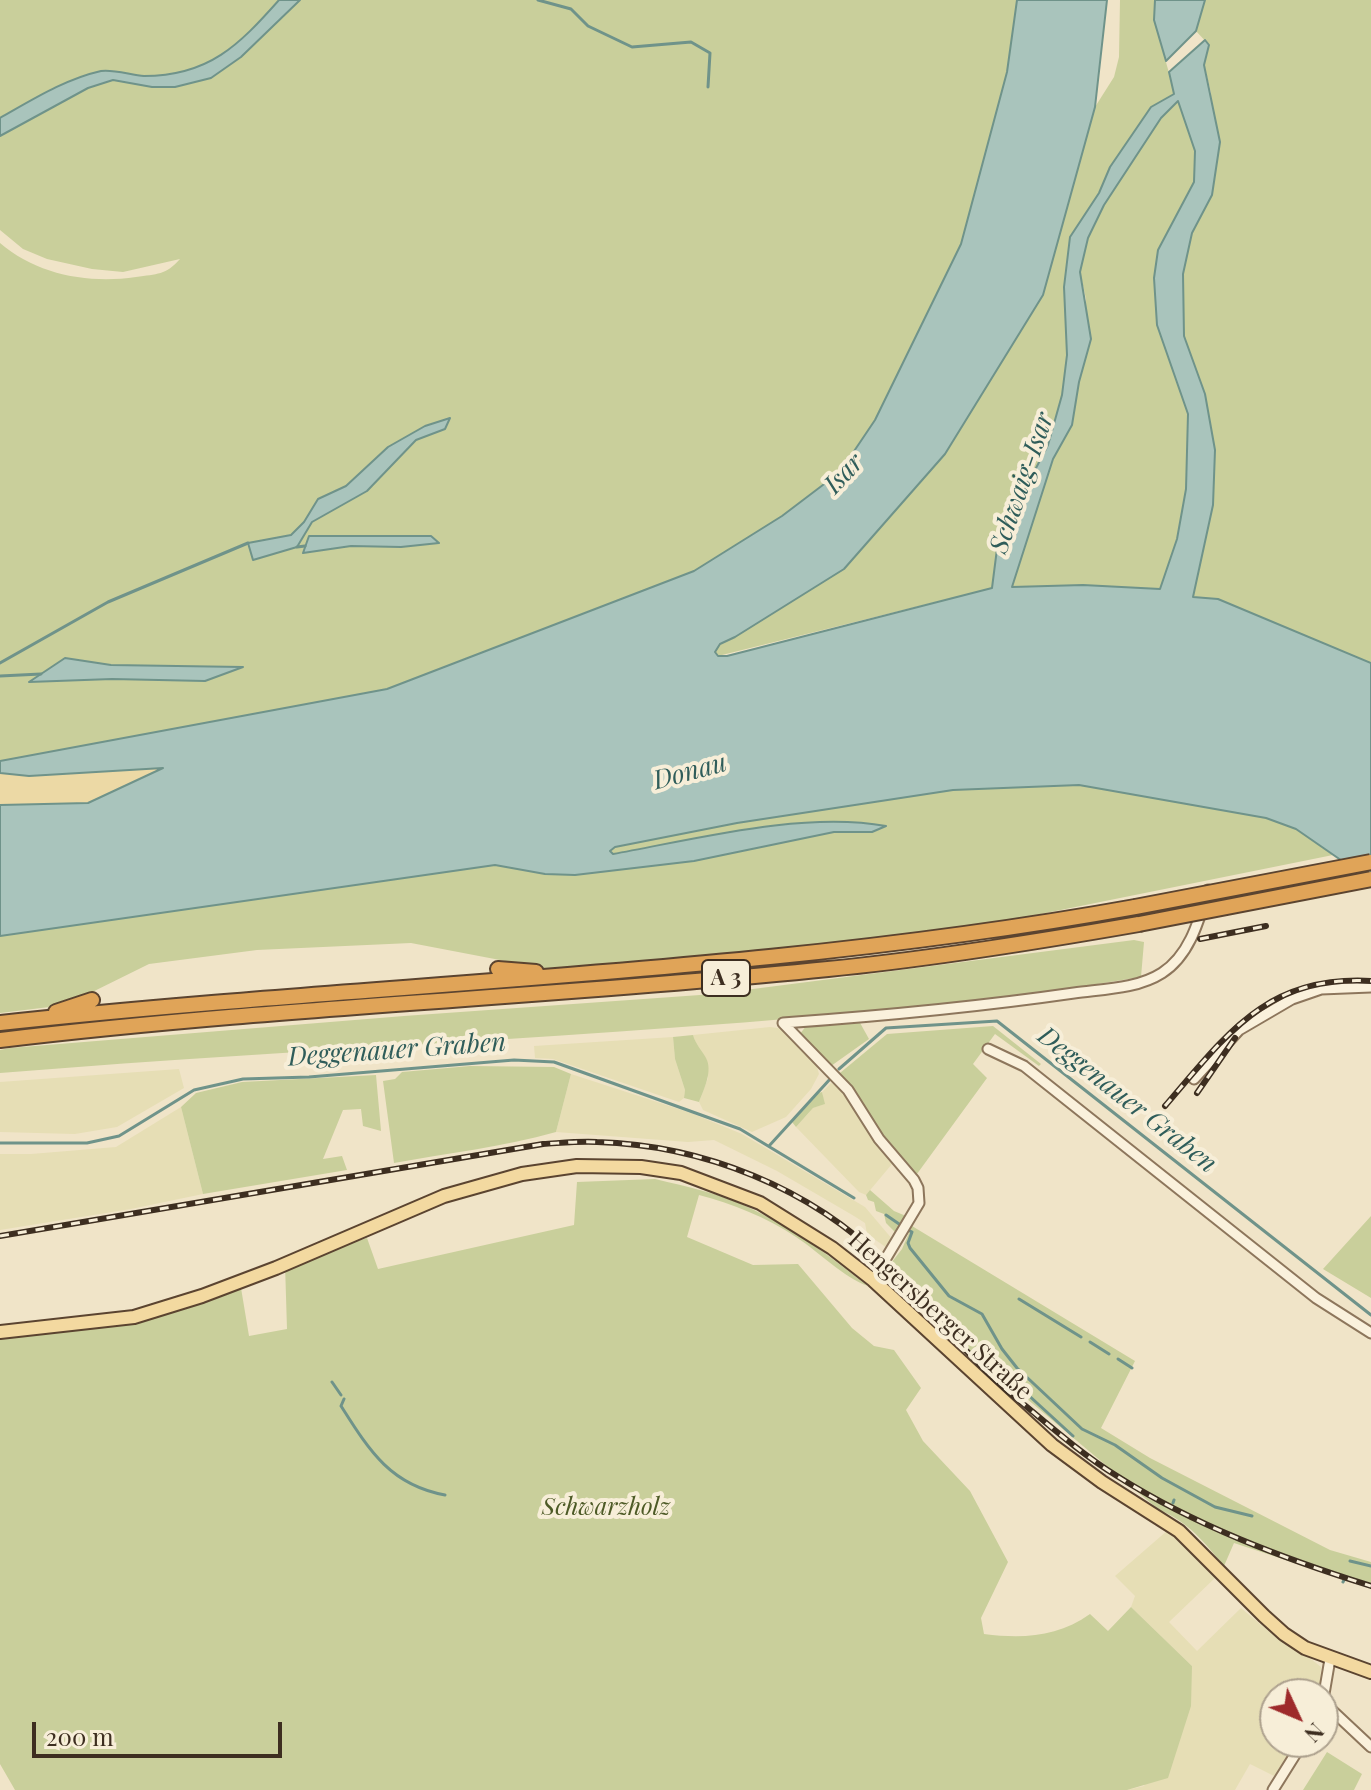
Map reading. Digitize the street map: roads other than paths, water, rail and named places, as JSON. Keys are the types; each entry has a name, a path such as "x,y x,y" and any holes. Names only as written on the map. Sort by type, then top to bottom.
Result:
{"highway":[{"name":"A 3","path":"0,1023 825,953 1016,929 1371,862"},
{"name":"A 3","path":"0,1040 187,1021 828,969 1022,944 1371,879"},
{"path":"498,969 537,972 551,978"},
{"path":"45,1018 59,1010 92,1000"}],"main road":[{"name":"Hengersberger Straße","path":"0,1332 134,1317 240,1282 453,1193 522,1174 577,1166 641,1167 681,1173 728,1190 800,1226 873,1280 1052,1445 1102,1482 1179,1531 1284,1634 1330,1659 1371,1672"}],"street":[{"path":"873,1280 919,1203 918,1188 888,1152 848,1090 783,1023 1001,1004 1146,982 1174,963 1187,946 1198,926 1210,886"},
{"path":"1194,1079 1239,1030 1292,999 1321,989 1371,987"},
{"path":"988,1049 1024,1066 1316,1298 1371,1333"},
{"path":"1327,1678 1330,1659"},
{"path":"1339,1716 1371,1747"},
{"path":"1273,1790 1293,1758"}],"water":[{"path":"279,0 300,0 241,57 211,78 175,87 152,87 113,80 88,88 0,136 0,118 75,79 101,71 167,75 205,64 236,44"},
{"path":"1017,0 1107,0 1095,107 1043,295 945,454 844,569 720,644 715,652 718,656 727,656 992,588 998,541 1048,445 1062,395 1067,355 1064,287 1070,237 1099,193 1110,167 1151,107 1174,94 1169,72 1205,40 1209,45 1204,65 1220,142 1212,195 1192,233 1183,274 1184,336 1205,394 1215,450 1213,505 1193,597 1218,599 1371,663 1371,881 1296,829 1266,818 1079,785 953,790 737,823 615,847 610,851 613,854 785,824 854,822 886,826 872,832 834,832 694,861 575,875 545,874 495,865 0,936 0,805 88,803 163,768 29,776 0,773 0,761 387,689 694,571 782,516 840,472 875,420 961,244 1007,72","holes":["1178,101 1195,151 1194,182 1158,250 1154,278 1157,325 1188,414 1186,489 1177,539 1160,589 1083,585 1012,587 1053,459 1072,425 1079,382 1091,339 1080,272 1088,238 1104,205 1161,118"]},
{"path":"1155,0 1205,0 1196,31 1166,61 1154,20"},
{"path":"450,418 445,429 416,440 367,491 312,522 297,547 253,560 248,543 291,535 304,522 318,499 346,486 388,447 425,426"},
{"path":"309,536 431,536 439,543 401,547 351,546 303,553"},
{"path":"65,658 111,665 243,667 205,681 112,679 29,682"}],"waterway":[{"path":"538,0 571,9 588,26 632,47 691,42 710,53 708,87"},
{"path":"0,663 108,602 248,543"},
{"path":"297,547 305,546"},
{"path":"0,676 41,674"},
{"name":"Deggenauer Graben","path":"839,1069 886,1028 997,1021 1371,1315"},
{"name":"Deggenauer Graben","path":"0,1143 87,1143 119,1136 194,1090 243,1079 309,1077 514,1060 554,1062 740,1129 854,1198"},
{"name":"Deggenauer Graben","path":"769,1146 831,1078"},
{"path":"886,1215 902,1226"},
{"path":"908,1230 912,1232 908,1243 910,1248 949,1296 982,1314 1017,1368 1082,1429 1115,1445 1162,1478 1215,1507 1252,1516"},
{"path":"1019,1299 1081,1337"},
{"path":"1090,1342 1109,1354"},
{"path":"989,1352 1002,1371 1073,1436"},
{"path":"1118,1359 1132,1368"},
{"path":"332,1382 341,1395"},
{"path":"344,1399 341,1406 383,1463 409,1483 445,1495"},
{"path":"1350,1561 1371,1566"}],"railway":[{"path":"1200,939 1266,926"},
{"path":"1165,1106 1230,1033 1276,999 1304,988 1335,982 1371,981"},
{"path":"1197,1093 1235,1038"},
{"path":"0,1236 543,1144 597,1142 676,1152 715,1162 790,1193 856,1236 886,1263 968,1353 1003,1386 1117,1476 1178,1510 1240,1539 1371,1586"}],"water label":[{"name":"Isar","path":"844,474"},
{"name":"Schwaig-Isar","path":"1022,483"},
{"name":"Donau","path":"690,772"}],"park label":[{"name":"Schwarzholz","path":"606,1508"}]}
